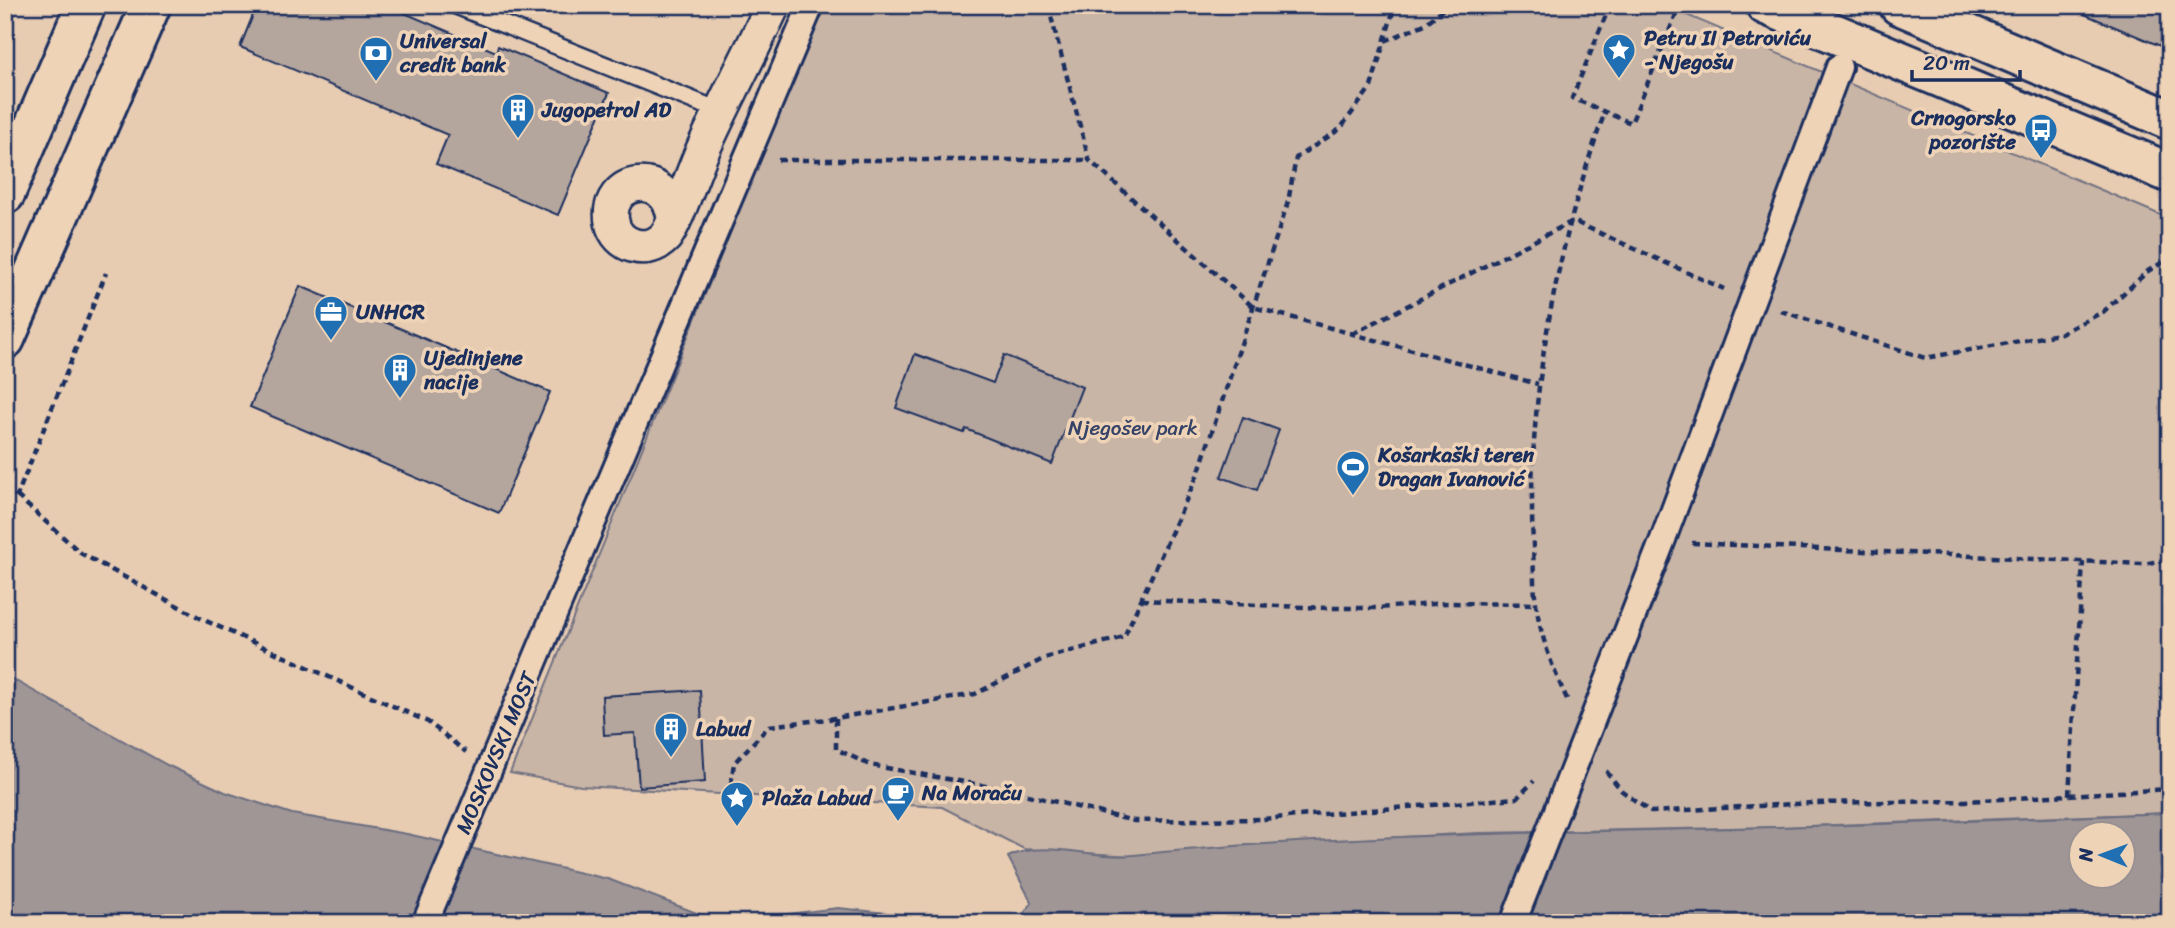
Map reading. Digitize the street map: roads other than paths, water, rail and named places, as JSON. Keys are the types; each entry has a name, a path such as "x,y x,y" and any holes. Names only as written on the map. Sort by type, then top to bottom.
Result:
{"street":[{"path":"5,194 86,5"},
{"path":"11,326 151,5"},
{"path":"707,141 688,162 644,184 631,186 614,200 612,221 622,240 640,247 651,246 667,235 707,141 773,5"},
{"name":"MOSKOVSKI MOST","path":"425,923 811,5"},
{"path":"1766,5 2170,173"},
{"path":"1899,5 2170,120"},
{"path":"1513,923 1583,750 1839,67"},
{"path":"644,184 661,190 668,197 674,216"}],"lane":[{"path":"455,5 722,112"}],"place":[{"name":"Petru II Petroviću - Njegošu","path":"1619,80"},
{"name":"Universal credit bank","path":"376,83"},
{"name":"Jugopetrol AD","path":"518,140"},
{"name":"Crnogorsko pozorište","path":"2041,160"},
{"name":"UNHCR","path":"331,342"},
{"name":"Ujedinjene nacije","path":"400,400"},
{"name":"Košarkaški teren Dragan Ivanović","path":"1353,497"},
{"name":"Labud","path":"671,759"},
{"name":"Na Moraču","path":"898,823"},
{"name":"Plaža Labud","path":"737,828"}],"park label":[{"name":"Njegošev park","path":"1133,428"}]}
